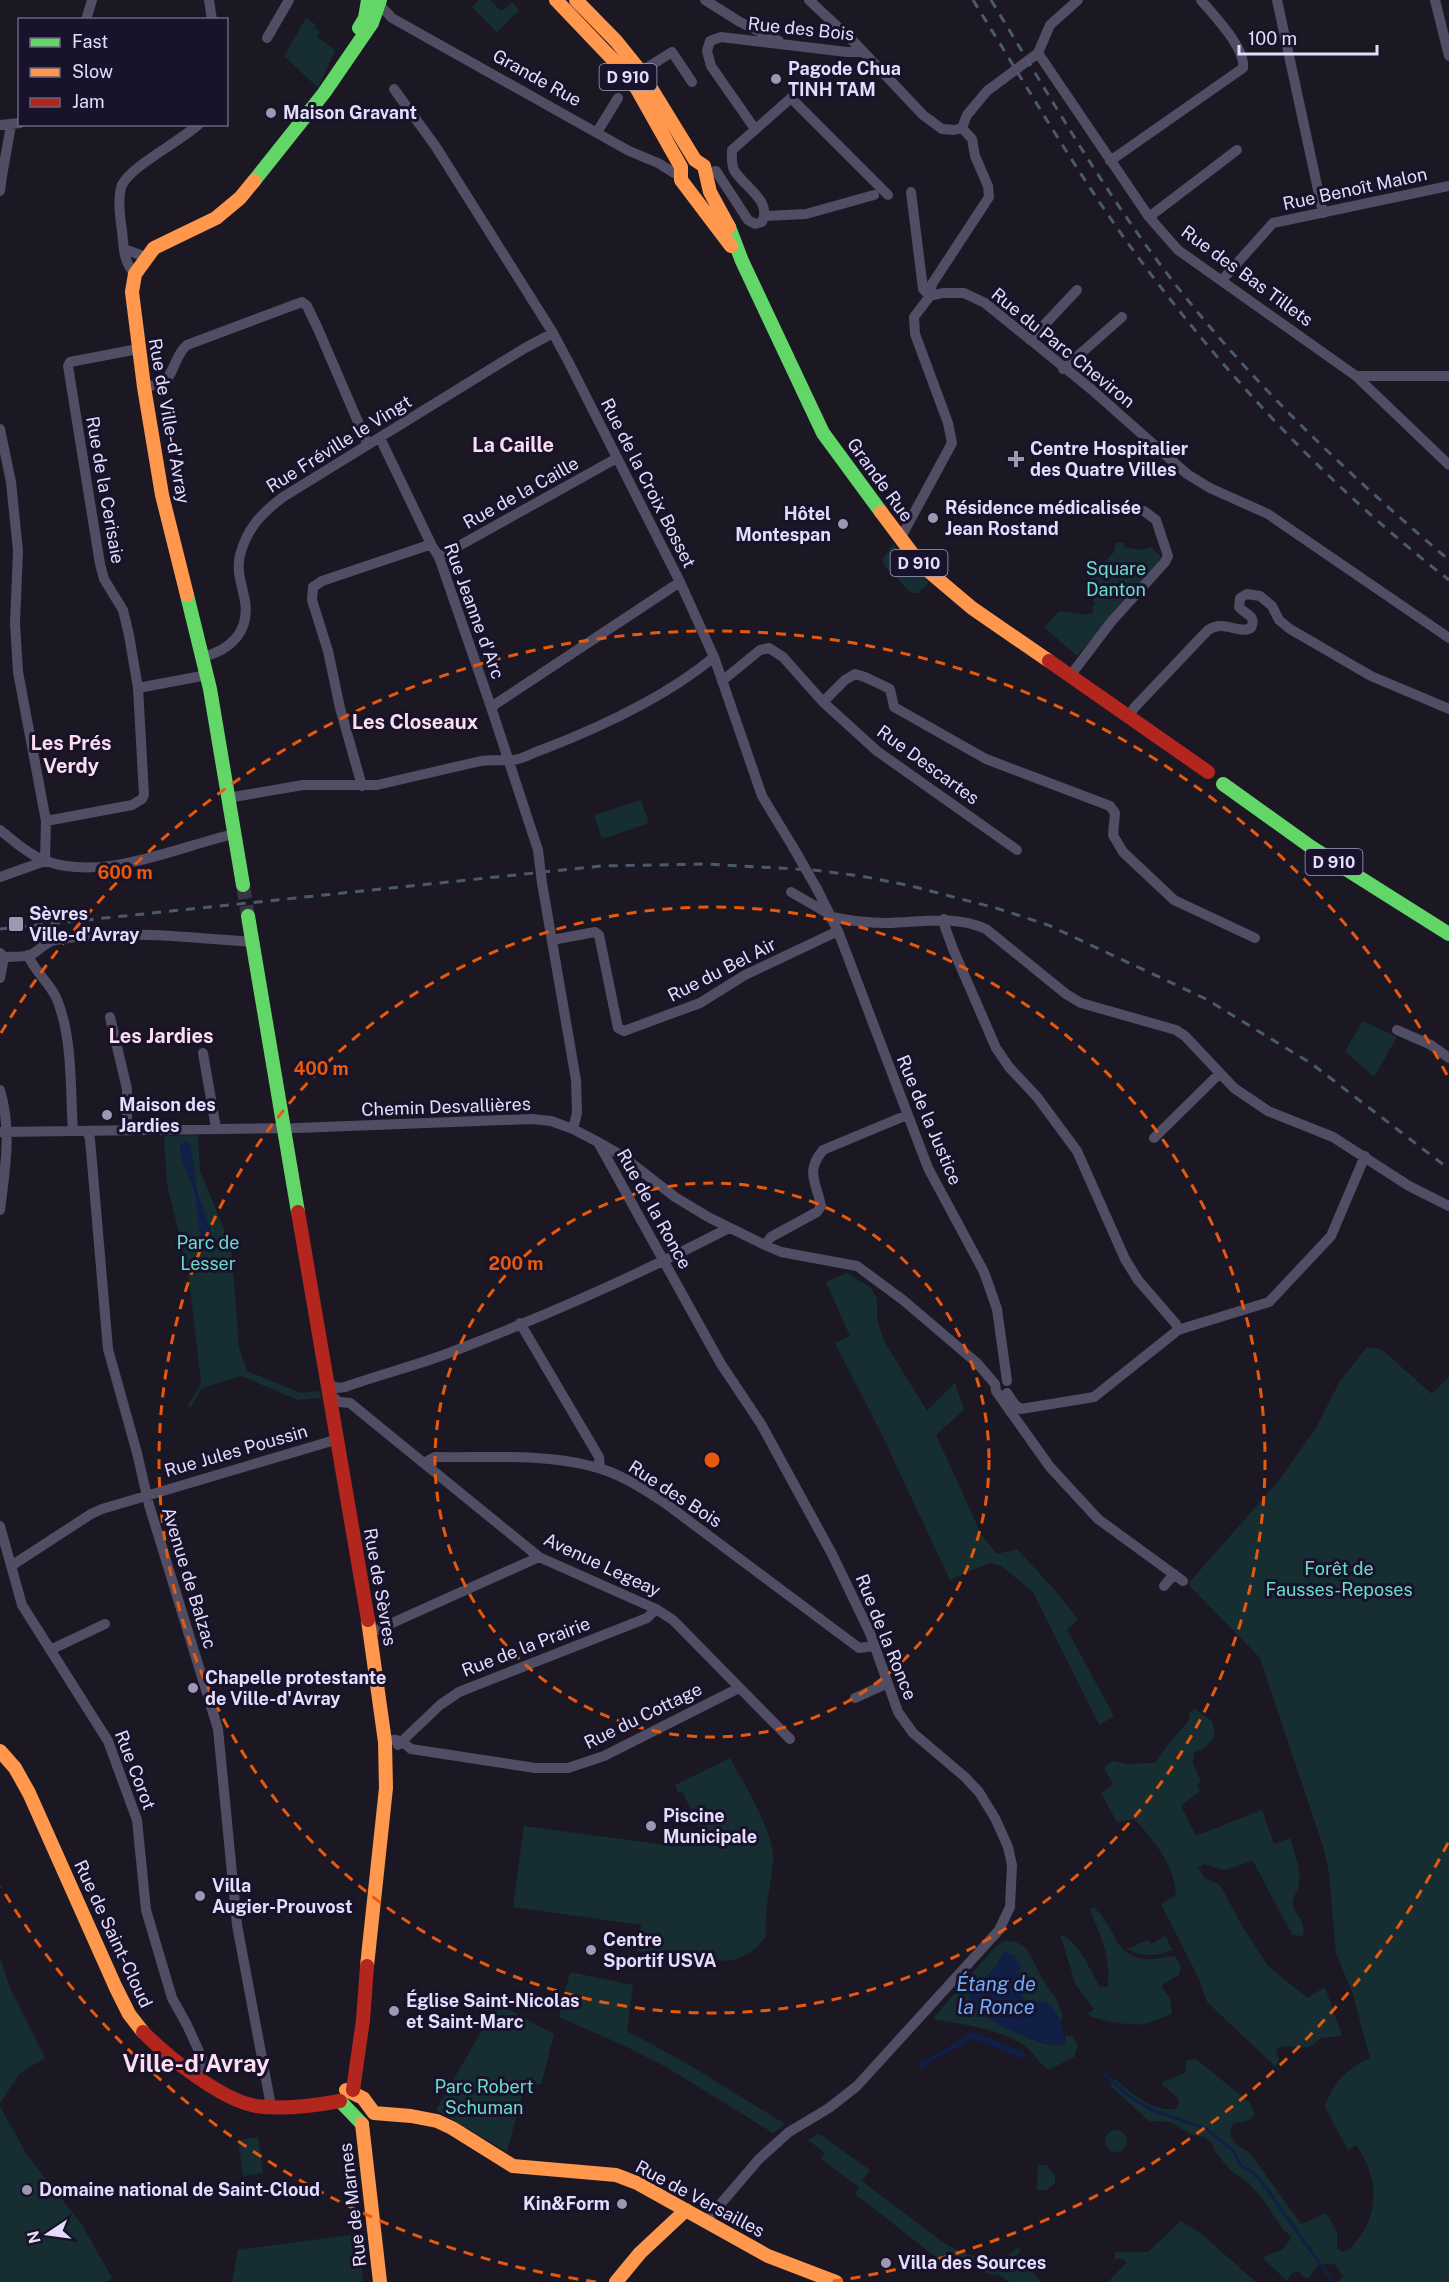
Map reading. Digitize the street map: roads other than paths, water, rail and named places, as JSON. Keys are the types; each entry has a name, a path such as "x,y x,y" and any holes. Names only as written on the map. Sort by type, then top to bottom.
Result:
{"main road":[{"name":"D 910","path":"556,0 618,64 637,89 683,176"},
{"name":"D 910","path":"576,0 616,41 695,160 704,166 706,176"},
{"name":"Rue de Ville-d'Avray","path":"243,885 207,675 162,495 138,349 132,292 135,274 146,257 165,241 216,218 240,198 304,121 324,93 372,22 376,1"},
{"path":"695,160 689,160 683,176 699,186 706,176"},
{"name":"Grande Rue","path":"683,176 742,261 759,293 817,422 920,564 955,596 1128,718 1206,770 1214,768 1220,770 1224,775 1222,784 1311,848 1449,934"},
{"name":"Grande Rue","path":"706,176 710,192 727,222 742,261"},
{"name":"Rue de Sèvres","path":"248,916 335,1440 370,1633 385,1742 386,1788 383,1823 371,1921 363,2020 353,2091"},
{"name":"Rue de Saint-Cloud","path":"0,1751 15,1768 29,1793 131,2018 141,2030 175,2061 248,2104 271,2106 340,2101"},
{"path":"345,2090 353,2091 373,2107 374,2113 371,2120 362,2124 340,2101 341,2093 345,2090"},
{"name":"Rue de Versailles","path":"374,2113 437,2121 513,2166 616,2175 637,2183 768,2256 836,2282"},
{"name":"Rue de Marnes","path":"362,2124 380,2282"},
{"path":"616,2282 640,2253 686,2210"}],"street":[{"path":"87,18 92,0"},
{"path":"210,0 212,18"},
{"path":"267,38 289,0"},
{"path":"705,0 740,22 788,45"},
{"path":"809,0 855,43 861,52"},
{"path":"900,539 952,443 948,423 913,325 914,317 930,296 932,284 989,197 988,186 975,156 972,139 962,128 967,115 987,91 1038,53 1050,25 1078,0"},
{"path":"1110,161 1244,68 1245,60 1240,50 1201,0"},
{"path":"1277,0 1323,213"},
{"path":"1435,0 1449,57"},
{"name":"Grande Rue","path":"376,1 392,18 597,132 683,176"},
{"name":"Rue des Bois","path":"755,129 711,66 707,46 710,41 721,37 861,52 923,115 942,129 962,128"},
{"path":"639,73 672,52 692,82"},
{"name":"Rue des Bas Tillets","path":"1038,53 1149,218 1178,250 1356,376 1449,465"},
{"name":"Rue de la Croix Bosset","path":"394,89 436,147 553,333 680,582 714,657 762,796 794,847 831,915"},
{"path":"597,132 618,98"},
{"path":"706,176 716,171 748,220 755,224 762,222 765,207 733,168 732,150 791,98 888,195"},
{"path":"0,191 10,124"},
{"path":"135,274 128,267 124,249 120,216 122,186 133,171 185,137 197,126"},
{"path":"1149,218 1237,150"},
{"name":"Rue Benoît Malon","path":"1222,280 1273,223 1449,186"},
{"path":"911,192 923,289 930,296"},
{"path":"765,216 806,214 874,195"},
{"path":"124,249 146,257"},
{"path":"1030,340 1077,290"},
{"name":"Rue du Parc Cheviron","path":"930,296 955,292 974,297 1090,389 1187,474 1210,488 1268,514 1449,638"},
{"path":"144,387 164,381 173,370 178,352 187,345 302,302 307,306 318,329 368,445"},
{"path":"1064,369 1122,317"},
{"name":"Rue Fréville le Vingt","path":"203,657 226,649 238,636 246,620 245,602 239,579 240,557 253,524 263,512 283,497 553,333"},
{"name":"Rue de la Cerisaie","path":"138,349 70,362 68,366 100,564 104,579 123,610 138,688"},
{"path":"1356,376 1449,376"},
{"path":"0,429 11,482 18,551 15,623 18,672 46,821 45,861"},
{"name":"Rue Jeanne d'Arc","path":"380,438 432,546 440,557 538,850 576,1080 577,1113 573,1129"},
{"name":"Rue de la Caille","path":"440,557 617,458"},
{"path":"1070,676 1111,622 1165,562 1168,555 1156,520 1144,511"},
{"path":"362,786 340,708 328,651 312,600 313,587 322,581 426,546 432,546"},
{"path":"491,707 680,582"},
{"path":"1128,718 1134,708 1208,630 1219,625 1243,630 1251,628 1252,618 1239,606 1240,598 1248,594 1254,594 1266,600 1279,620 1290,629 1371,676 1449,709"},
{"name":"Rue Descartes","path":"722,681 760,650 769,648 783,657 823,702 877,751 1017,850"},
{"path":"228,798 303,785 377,785 481,761 514,760 579,736 670,688 714,657"},
{"path":"823,702 844,680 855,674 865,677 890,689 894,707 986,759 1110,806 1115,813 1113,835 1123,852 1174,900 1255,938"},
{"path":"46,821 132,805 142,799 138,688 207,675"},
{"path":"0,830 45,861 75,867 95,867 164,854 234,834"},
{"path":"0,877 45,861"},
{"path":"791,892 831,915 888,923 944,920 973,923 986,929 1066,994 1081,1003 1176,1030 1185,1036 1234,1088 1268,1111 1333,1137 1408,1186 1449,1206"},
{"name":"Rue de la Justice","path":"831,915 928,1168 984,1272 997,1309 1002,1388"},
{"path":"944,920 953,949 996,1048 1009,1067 1037,1097 1077,1151 1125,1260 1138,1280 1176,1324 1178,1330"},
{"name":"Rue du Bel Air","path":"552,940 595,932 599,935 618,1028 624,1031 700,1003 744,975 838,930"},
{"path":"0,978 2,955 28,955 55,940 135,934 252,942"},
{"path":"28,955 32,965 59,1002 69,1053 73,1131"},
{"path":"110,1017 127,1089 127,1130"},
{"path":"1397,1030 1431,1046 1449,1058"},
{"path":"203,1053 216,1128"},
{"path":"1154,1138 1220,1073"},
{"path":"0,1090 5,1111 0,1210"},
{"path":"765,1245 771,1237 818,1212 821,1206 812,1172 814,1161 823,1150 907,1115"},
{"name":"Chemin Desvallières","path":"4,1132 284,1128 532,1119 551,1121 573,1129 621,1155 675,1197 729,1228 781,1252 857,1266 903,1300 977,1363 1002,1388"},
{"name":"Avenue de Balzac","path":"87,1131 108,1349 147,1495 218,1729 237,1924 271,2106"},
{"name":"Rue de la Ronce","path":"598,1142 721,1364 761,1424 848,1586 874,1646 898,1712 913,1733 965,1777 979,1792 995,1818 1008,1847 1012,1865 1010,1907 999,1930 848,2095 778,2141 759,2159 706,2221"},
{"path":"1019,1414 1094,1397 1178,1330 1269,1302 1331,1236 1365,1156"},
{"path":"329,1394 333,1386 345,1387 451,1352 608,1287 729,1228"},
{"path":"520,1323 599,1457 600,1468"},
{"path":"1002,1388 1015,1405 1050,1467 1098,1519 1178,1578 1164,1587"},
{"name":"Avenue Legeay","path":"329,1394 339,1402 350,1403 539,1557 656,1609 674,1620 790,1739"},
{"name":"Rue Jules Poussin","path":"11,1566 91,1514 147,1495 335,1440"},
{"name":"Rue des Bois","path":"424,1463 435,1457 551,1459 600,1468 619,1475 658,1498 859,1648 874,1646"},
{"name":"Rue Corot","path":"0,1526 4,1554 11,1566 22,1605 108,1741 137,1820 146,1910 172,1998 202,2058 202,2066 196,2075"},
{"path":"370,1633 539,1557"},
{"name":"Rue de la Prairie","path":"403,1742 440,1705 459,1692 647,1618 656,1609"},
{"path":"50,1650 105,1624"},
{"path":"855,1698 886,1684"},
{"name":"Rue du Cottage","path":"385,1742 394,1747 403,1742 411,1749 535,1768 568,1768 604,1756 739,1688"}],"water":[{"path":"184,1142 189,1143 191,1148 197,1190 216,1246 212,1250 209,1250 205,1244 200,1230 195,1195 180,1151 180,1145"},
{"name":"Étang de la Ronce","path":"1005,1952 1014,1955 1020,1964 1017,1990 1025,2000 1045,2002 1054,2009 1062,2027 1064,2045 1042,2042 1015,2032 989,2019 970,2003 970,1991 998,1965 1001,1955"},
{"path":"973,2032 1022,2051 1025,2054 1024,2057 973,2039 928,2063 924,2069 918,2067 920,2061 927,2060"}],"waterway":[{"path":"1104,2074 1129,2096 1152,2110 1207,2129 1233,2151 1241,2166 1261,2181 1333,2282"}],"tunnel":[{"path":"243,885 248,916"}],"railway":[{"path":"973,0 1113,222 1205,342 1242,386 1321,468 1362,507 1449,580"},
{"path":"991,0 1110,194 1191,304 1251,373 1314,438 1449,560"},
{"path":"0,929 601,866 706,864 813,870 861,876 907,885 996,908 1048,925 1206,999 1312,1064 1449,1169"}],"place":[{"name":"Pagode Chua TINH TAM","path":"776,79"},
{"name":"Maison Gravant","path":"271,113"},
{"name":"Centre Hospitalier des Quatre Villes","path":"1016,459"},
{"name":"Résidence médicalisée Jean Rostand","path":"933,518"},
{"name":"Hôtel Montespan","path":"843,524"},
{"name":"Sèvres Ville-d'Avray","path":"16,924"},
{"name":"Maison des Jardies","path":"107,1115"},
{"name":"Chapelle protestante de Ville-d'Avray","path":"193,1688"},
{"name":"Piscine Municipale","path":"651,1826"},
{"name":"Villa Augier-Prouvost","path":"200,1896"},
{"name":"Centre Sportif USVA","path":"591,1950"},
{"name":"Église Saint-Nicolas et Saint-Marc","path":"394,2011"},
{"name":"Domaine national de Saint-Cloud","path":"27,2190"},
{"name":"Kin&Form","path":"622,2204"},
{"name":"Villa des Sources","path":"886,2263"}],"district":[{"name":"La Caille","path":"513,445"},
{"name":"Les Closeaux","path":"415,722"},
{"name":"Les Prés Verdy","path":"71,754"},
{"name":"Les Jardies","path":"161,1036"},
{"name":"Ville-d'Avray","path":"196,2064"}],"park label":[{"name":"Square Danton","path":"1116,579"},
{"name":"Parc de Lesser","path":"208,1253"},
{"name":"Forêt de Fausses-Reposes","path":"1339,1579"},
{"name":"Parc Robert Schuman","path":"484,2097"}]}
